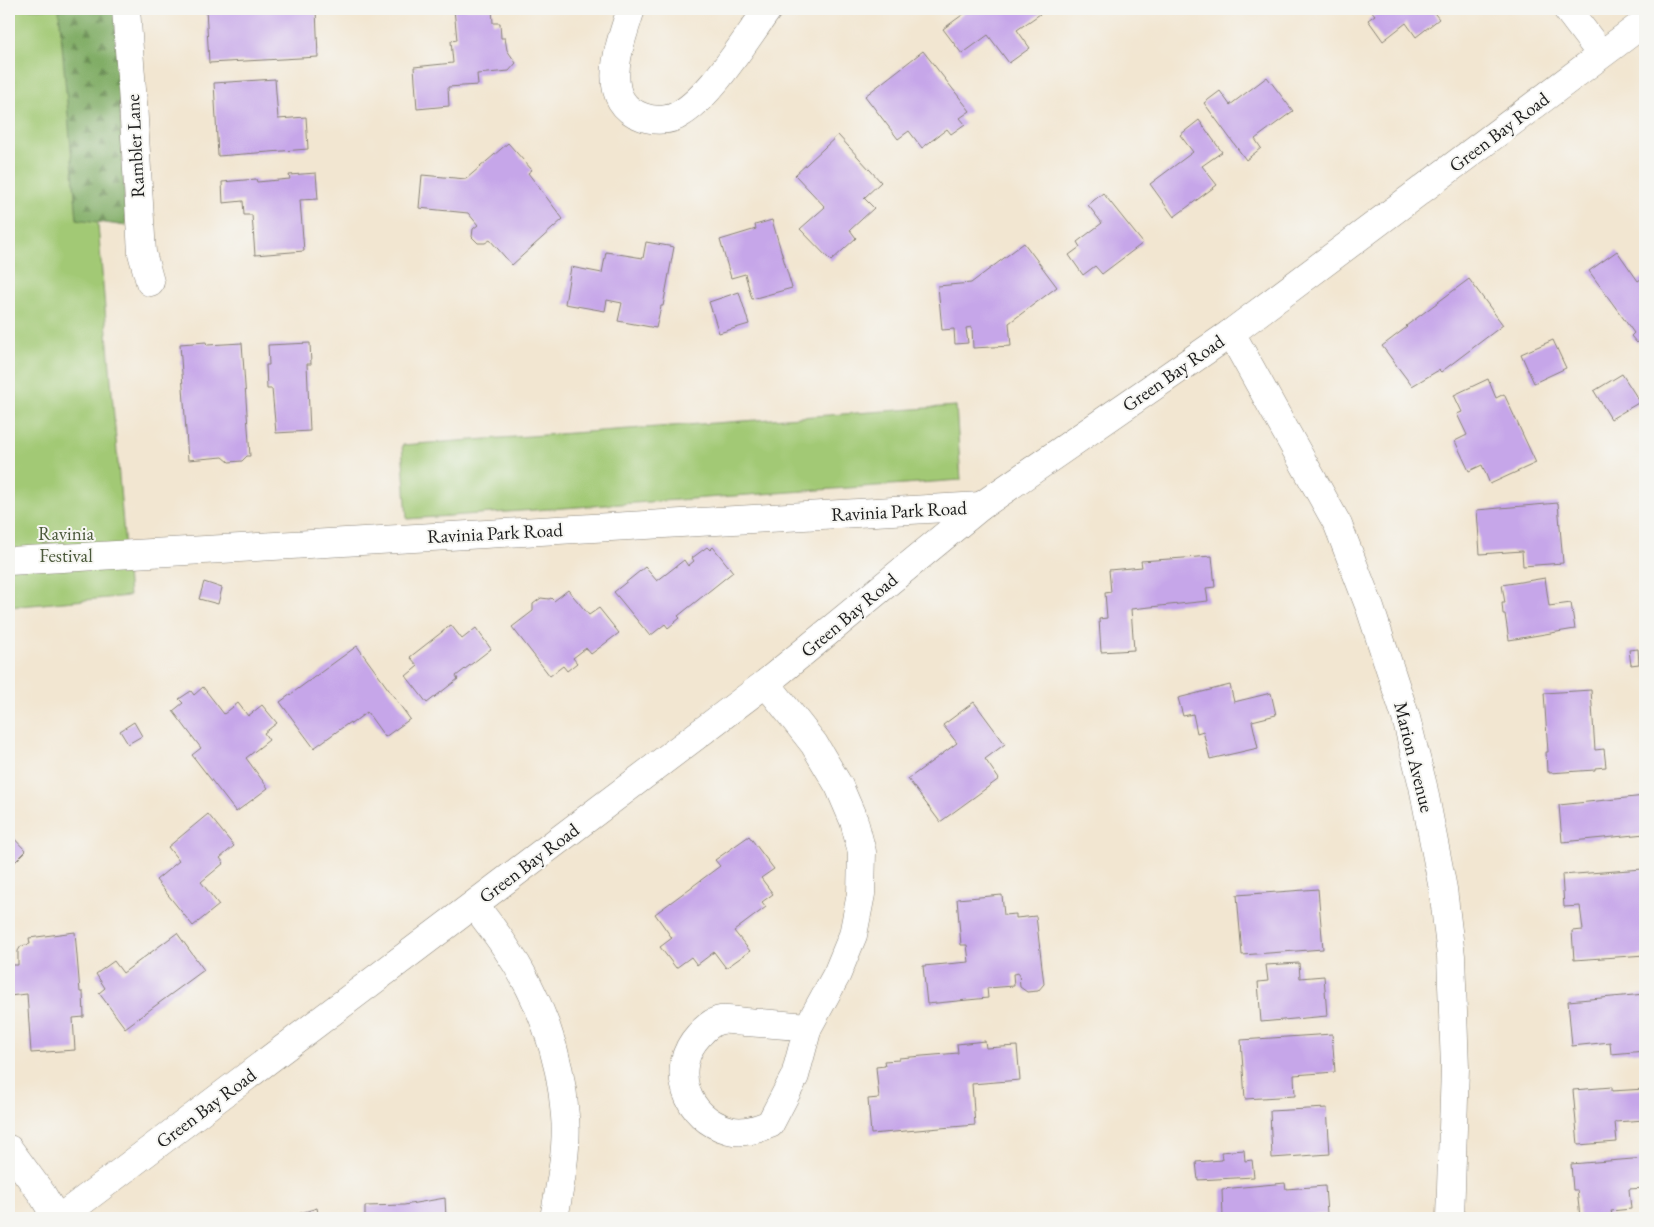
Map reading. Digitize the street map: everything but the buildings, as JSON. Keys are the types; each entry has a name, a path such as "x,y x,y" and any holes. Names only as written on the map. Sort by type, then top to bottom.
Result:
{"street":[{"name":"Rambler Lane","path":"126,9 142,253 150,282"},
{"path":"631,9 616,64 616,90 632,112 644,118 656,120 679,115 706,92 768,9"},
{"path":"1567,9 1602,54"},
{"name":"Green Bay Road","path":"58,1218 766,683 981,506 1231,333 1645,22"},
{"name":"Marion Avenue","path":"1231,333 1338,526 1370,608 1408,726 1423,786 1443,889 1451,956 1455,1068 1450,1218"},
{"name":"Ravinia Park Road","path":"9,561 981,506"},
{"path":"766,683 814,744 839,786 854,821 862,852 861,894 854,935 837,974 808,1027 795,1076 770,1124 751,1131 731,1131 712,1124 697,1112 686,1094 683,1076 685,1059 692,1042 704,1029 720,1020 808,1027"},
{"path":"474,905 505,946 539,1006 557,1060 566,1117 562,1177 554,1218"},
{"path":"9,1150 58,1218"}],"green space":[{"name":"Ravinia Festival","path":"9,9 80,9 129,596 9,607"},
{"path":"59,9 115,9 126,226 77,219"},
{"path":"956,406 961,480 407,519 402,445"}]}
